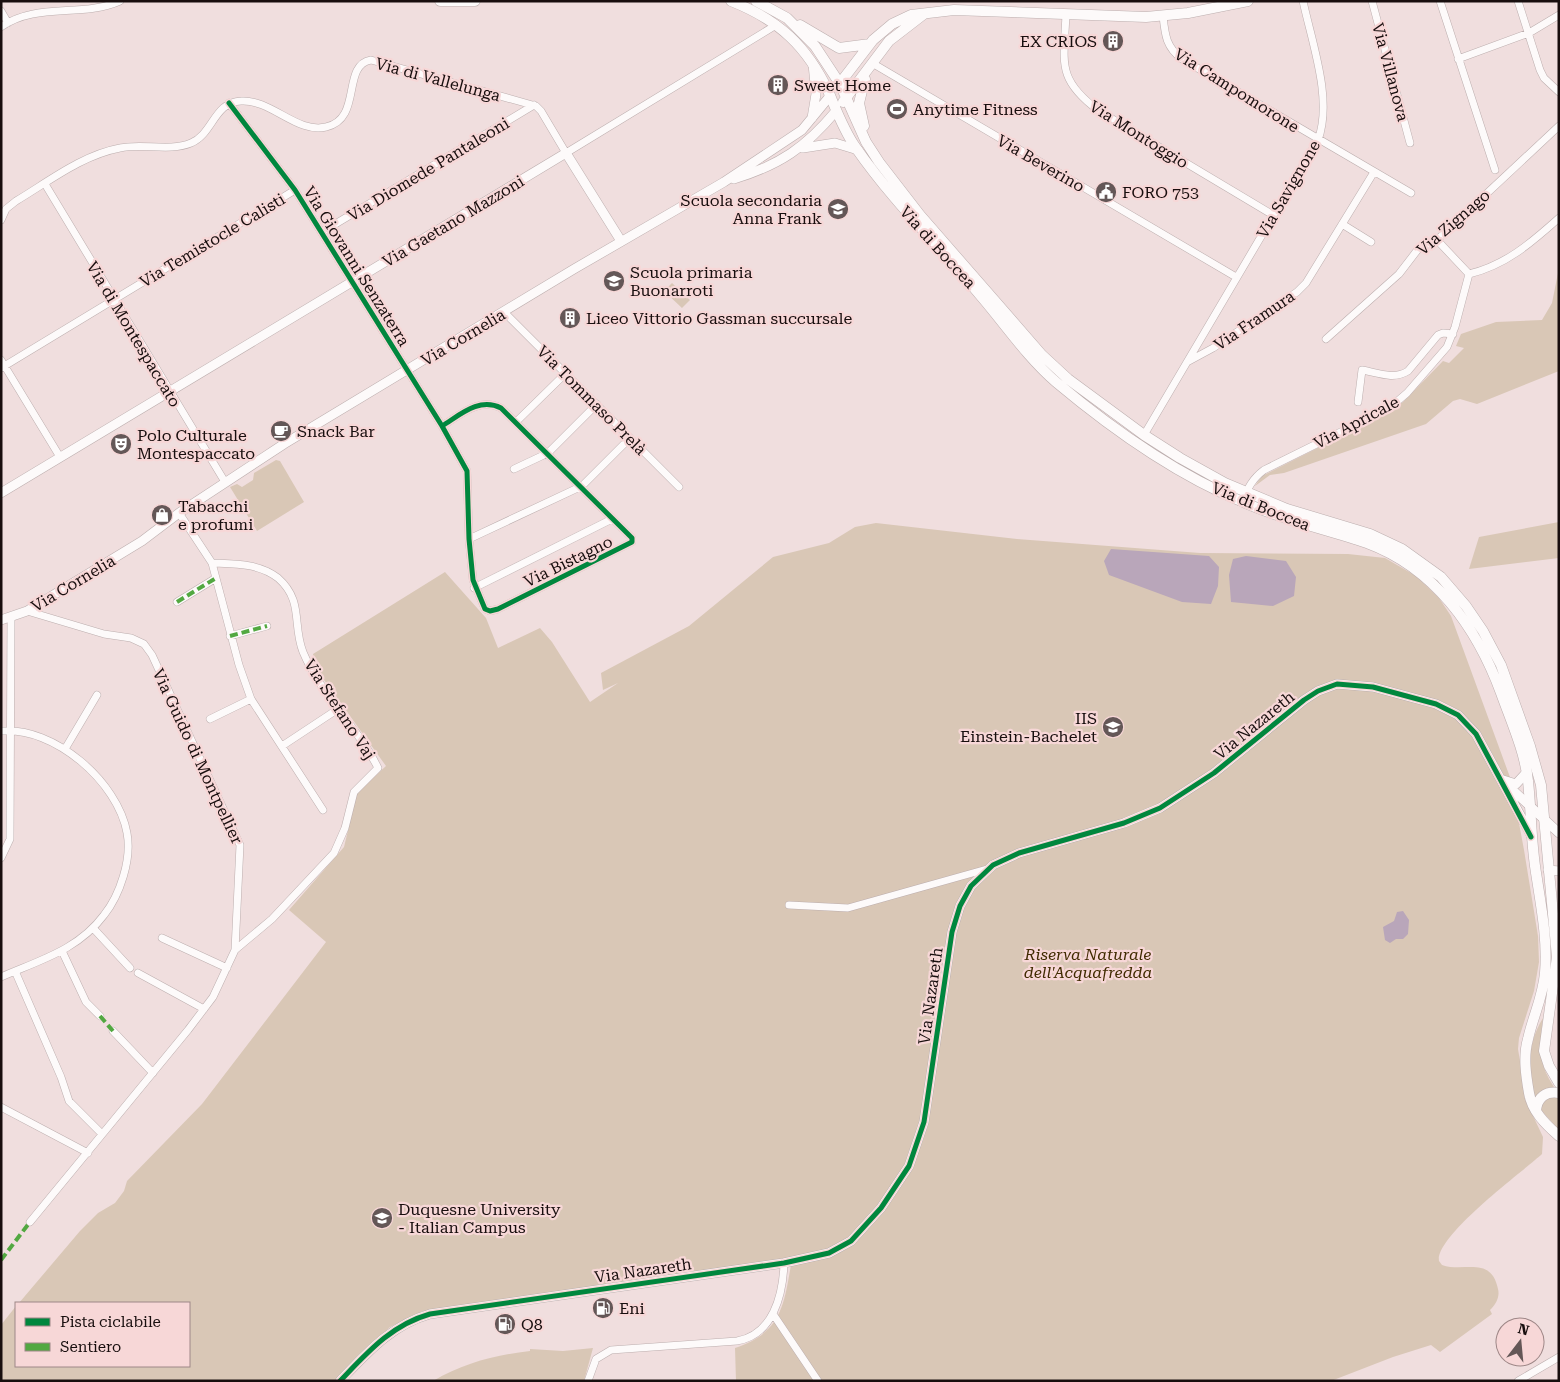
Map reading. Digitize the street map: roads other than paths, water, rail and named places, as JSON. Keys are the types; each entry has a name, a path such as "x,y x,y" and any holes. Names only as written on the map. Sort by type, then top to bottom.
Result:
{"main road":[{"path":"440,1 475,1"},
{"name":"Via di Boccea","path":"731,1 776,25 801,47 813,63 836,111 858,150 925,235 978,292 1047,374 1112,425 1161,459 1289,520 1373,546 1410,565 1438,587 1472,632 1492,670 1526,772 1531,837 1546,956 1543,992 1528,1036 1526,1052 1529,1092 1536,1111 1559,1136"},
{"name":"Via di Boccea","path":"756,1 786,18 815,46 840,84 869,149 920,214 1046,359 1077,387 1144,435 1244,497 1382,539 1423,562 1449,584 1483,631 1501,666 1538,773 1553,871 1557,957 1544,1051 1548,1066 1559,1083"},
{"path":"830,96 870,44 897,21 911,15 954,10 1163,16 1248,1"},
{"path":"836,111 892,37 924,13"},
{"path":"786,18 839,48 870,44"},
{"path":"869,149 859,103 861,87 872,63"},
{"path":"1536,1111 1537,1103 1543,1095 1548,1092 1559,1093"}],"street":[{"path":"79,1 84,9"},
{"path":"1,11 4,25 25,15 109,6 120,1"},
{"name":"Via Savignone","path":"1189,361 1236,277 1318,140 1324,116 1324,99 1303,1"},
{"name":"Via Villanova","path":"1372,1 1410,143"},
{"path":"1440,1 1495,170"},
{"path":"1518,1 1542,74 1559,92"},
{"name":"Via Montoggio","path":"1066,14 1064,66 1071,86 1082,98 1099,111 1273,215"},
{"path":"1458,59 1529,34 1559,15"},
{"name":"Via Campomorone","path":"1163,16 1166,40 1179,56 1318,140 1411,193"},
{"name":"Via Gaetano Mazzoni","path":"1,493 776,25"},
{"name":"Via di Vallelunga","path":"229,103 255,102 306,125 317,128 328,127 341,118 348,108 358,67 364,62 371,60 534,105"},
{"path":"811,121 816,94 813,63"},
{"name":"Via Beverino","path":"872,63 1236,277"},
{"name":"Via Cornelia","path":"1,620 27,611 142,541 225,482 621,241 724,182 794,137 811,121 830,96"},
{"path":"1,220 9,206 85,160 110,150 126,147 172,147 193,142 206,132 221,109 229,103"},
{"name":"Via Giovanni Senzaterra","path":"229,103 295,190 408,370"},
{"path":"534,105 541,111 621,241"},
{"name":"Via Diomede Pantaleoni","path":"322,232 534,105"},
{"name":"Via Cornelia","path":"724,182 762,169 800,148 836,111"},
{"name":"Via Zignago","path":"1326,339 1399,274 1418,248 1437,240 1559,126"},
{"path":"800,148 835,143 858,150"},
{"name":"Via Framura","path":"1189,361 1213,348 1297,292 1306,283 1374,172"},
{"name":"Via di Montespaccato","path":"45,184 168,391 225,482"},
{"name":"Via Temistocle Calisti","path":"2,364 114,300 295,190"},
{"path":"1437,240 1469,274 1491,268 1513,256 1559,218"},
{"path":"1342,224 1371,242"},
{"name":"Via Apricale","path":"1244,497 1256,476 1264,470 1393,405 1407,393 1443,354 1453,334 1469,274"},
{"name":"Via Tommaso Prelà","path":"504,312 679,487"},
{"name":"Via Apricale","path":"1358,402 1362,370 1395,376 1402,375 1408,371 1438,335 1443,333 1453,334"},
{"path":"1144,435 1189,361"},
{"path":"2,364 60,457"},
{"name":"Via Bistagno","path":"408,370 467,471 469,539 474,588 485,609 494,610 630,544 632,538 517,421 501,408 486,404 472,408 442,426"},
{"path":"517,421 566,373"},
{"path":"514,469 548,453 597,404"},
{"path":"469,539 582,486 630,438"},
{"path":"179,513 212,563 230,636 251,699 322,810"},
{"path":"474,588 612,519"},
{"name":"Via Stefano Vaj","path":"212,563 258,568 272,574 288,588 294,601 304,653 322,688 338,708 377,770 354,792 342,836 329,860 272,919 235,950"},
{"path":"177,602 216,578"},
{"name":"Via Guido di Montpellier","path":"27,611 104,634 131,638 144,644 149,651 241,848 235,950 216,991 153,1073 30,1222"},
{"path":"1,858 9,845 10,833 11,617"},
{"path":"230,636 267,626"},
{"name":"Via Nazareth","path":"340,1381 393,1330 430,1314 784,1264 829,1253 851,1241 870,1222 907,1170 917,1148 924,1122 954,924 971,886 988,869 1019,853 1124,823 1160,808 1208,778 1312,694 1337,684 1373,687 1448,709 1464,720 1476,734 1531,837"},
{"path":"65,749 96,695"},
{"path":"210,719 251,699"},
{"path":"282,746 338,708"},
{"path":"1,731 11,730 34,734 65,749 110,795 122,817 127,832 128,848 123,877 107,912 93,928 81,939 62,951 1,977"},
{"path":"1500,778 1510,784 1516,784 1526,772"},
{"name":"Via Nazareth","path":"1500,778 1559,833"},
{"path":"789,906 848,908 988,869"},
{"path":"93,928 130,968"},
{"path":"162,938 227,968"},
{"path":"62,951 86,1002 100,1016"},
{"path":"15,971 62,1076 69,1101 102,1134"},
{"path":"138,974 204,1009"},
{"path":"113,1031 153,1073"},
{"path":"1,1107 88,1153"},
{"path":"588,1381 596,1359 611,1350 741,1340 757,1334 772,1314 780,1292 784,1264"},
{"path":"772,1314 818,1381"},
{"path":"1523,1379 1559,1357"}],"place":[{"name":"EX CRIOS","path":"1113,41"},
{"name":"Sweet Home","path":"778,85"},
{"name":"Anytime Fitness","path":"897,109"},
{"name":"FORO 753","path":"1106,192"},
{"name":"Scuola secondaria Anna Frank","path":"838,209"},
{"name":"Scuola primaria Buonarroti","path":"614,281"},
{"name":"Liceo Vittorio Gassman succursale","path":"570,318"},
{"name":"Snack Bar","path":"281,431"},
{"name":"Polo Culturale Montespaccato","path":"121,444"},
{"name":"Tabacchi e profumi","path":"162,515"},
{"name":"IIS Einstein-Bachelet","path":"1113,727"},
{"name":"Duquesne University - Italian Campus","path":"382,1218"},
{"name":"Eni","path":"603,1308"},
{"name":"Q8","path":"505,1324"}],"park label":[{"name":"Riserva Naturale dell'Acquafredda","path":"1088,963"}]}
